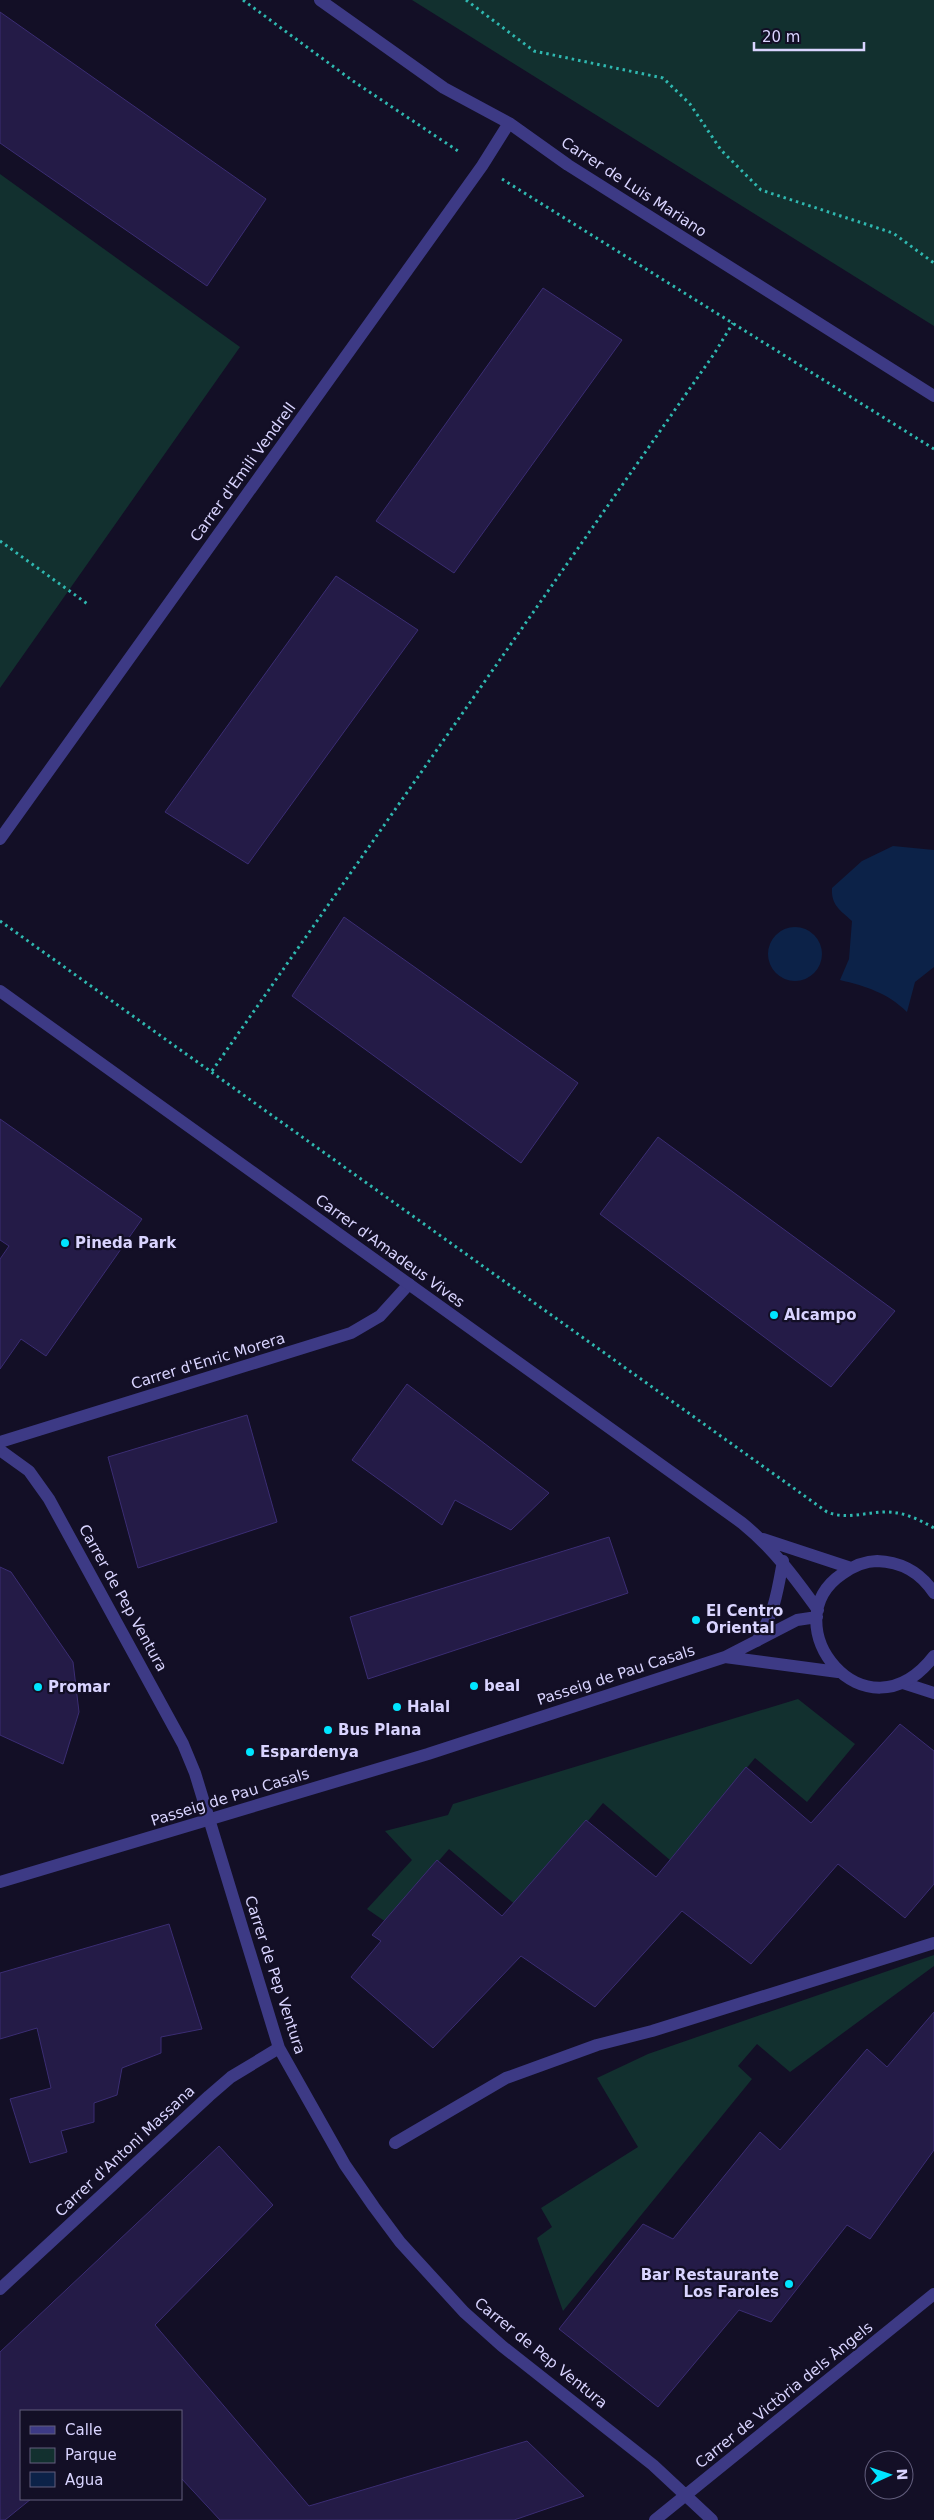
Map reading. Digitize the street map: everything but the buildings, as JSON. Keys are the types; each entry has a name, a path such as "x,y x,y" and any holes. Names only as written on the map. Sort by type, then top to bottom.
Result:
{"street":[{"name":"Carrer de Luis Mariano","path":"320,0 444,88 509,122 568,165 934,396"},
{"name":"Carrer d'Emili Vendrell","path":"0,839 482,166 509,122"},
{"name":"Carrer d'Amadeus Vives","path":"0,991 761,1538 783,1561 817,1613"},
{"name":"Carrer d'Enric Morera","path":"0,1442 351,1333 380,1316 409,1284"},
{"name":"Carrer de Pep Ventura","path":"0,1450 29,1471 54,1508 183,1744 210,1820 279,2048 345,2165 400,2242 432,2279 502,2346 653,2465 712,2520"},
{"name":"Carrer d'Amadeus Vives","path":"761,1538 851,1568"},
{"path":"757,1641 776,1603 783,1561"},
{"path":"932,1586 912,1569 892,1562 871,1561 851,1568 836,1578 825,1593 817,1613 818,1637 825,1656 838,1672 853,1681 869,1686 886,1687 903,1682 920,1672 934,1656"},
{"name":"Passeig de Pau Casals","path":"0,1882 428,1754 725,1657 797,1620 817,1613"},
{"name":"Passeig de Pau Casals","path":"725,1657 838,1672"},
{"path":"903,1682 934,1692"},
{"path":"395,2142 506,2078 597,2045 652,2031 934,1943"},
{"name":"Carrer d'Antoni Massana","path":"0,2289 209,2096 231,2077 279,2048"},
{"name":"Carrer de Victòria dels Àngels","path":"655,2520 934,2294"}],"path":[{"path":"243,0 354,81 482,166 934,449"},
{"path":"466,0 534,51 663,78 690,104 721,150 760,190 893,232 934,263"},
{"path":"212,1071 714,354 733,323"},
{"path":"0,541 89,605"},
{"path":"0,920 827,1512 844,1516 885,1512 899,1513 912,1516 934,1528"}],"green space":[{"path":"412,0 934,0 934,326"},
{"path":"0,174 240,347 0,688"},
{"path":"798,1699 855,1744 807,1802 755,1758 670,1860 603,1803 517,1906 449,1849 386,1922 367,1909 412,1860 385,1831 448,1815 453,1804"},
{"path":"934,1955 934,1966 790,2072 757,2044 738,2066 752,2079 563,2311 537,2238 552,2227 541,2208 638,2147 597,2078 648,2054"}],"water":[{"path":"893,846 934,850 934,967 915,982 907,1012 900,1005 876,991 840,980 849,959 852,921 837,907 832,894 832,888 862,861"},
{"path":"790,927 800,927 810,931 818,939 822,954 818,969 810,977 800,981 790,981 780,977 772,969 768,959 768,949 772,939 780,931"}],"place":[{"name":"Pineda Park","path":"65,1243"},
{"name":"Alcampo","path":"774,1315"},
{"name":"El Centro Oriental","path":"696,1620"},
{"name":"beal","path":"474,1686"},
{"name":"Promar","path":"38,1687"},
{"name":"Halal","path":"397,1707"},
{"name":"Bus Plana","path":"328,1730"},
{"name":"Espardenya","path":"250,1752"},
{"name":"Bar Restaurante Los Faroles","path":"789,2284"}]}
